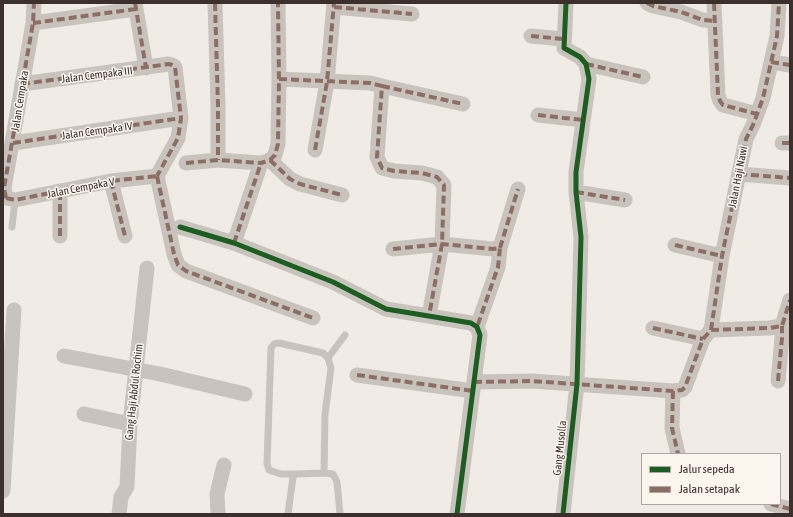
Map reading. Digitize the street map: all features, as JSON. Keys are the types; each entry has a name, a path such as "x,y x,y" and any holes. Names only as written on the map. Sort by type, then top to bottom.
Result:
{"street":[{"name":"Jalan Cempaka","path":"8,199 4,188 33,23 34,3"},
{"path":"215,3 218,160"},
{"path":"234,243 266,162 275,155 278,144 278,3"},
{"path":"566,3 564,48 580,57 586,64 643,77"},
{"path":"647,3 653,6 681,12 703,20 715,20"},
{"path":"714,3 718,95 720,101 723,105 757,114"},
{"name":"Jalan Haji Nawi","path":"674,391 682,390 685,387 707,334 746,139 763,98 777,36 779,3"},
{"path":"315,150 326,82 334,5 412,14"},
{"path":"33,23 135,6 146,68"},
{"path":"531,36 564,39"},
{"path":"771,62 790,64"},
{"name":"Jalan Cempaka III","path":"22,84 169,64 175,67 181,118"},
{"name":"Gang Musolla","path":"563,514 577,384 581,237 576,192 576,172 589,79 586,64"},
{"path":"279,79 370,83 462,104"},
{"path":"382,86 377,157 382,168 394,171 422,173 437,177 444,185 442,244 430,316"},
{"path":"538,115 583,120"},
{"path":"181,118 178,138 157,176 174,254 178,265 186,271 313,318"},
{"name":"Jalan Cempaka IV","path":"13,143 181,118"},
{"path":"186,163 218,160 266,162 290,179 300,184 342,195"},
{"path":"739,174 790,178"},
{"name":"Jalan Cempaka V","path":"8,199 111,181 157,176"},
{"path":"111,181 124,236"},
{"path":"477,327 498,267 500,248 518,189"},
{"path":"60,191 60,236"},
{"path":"576,192 625,200"},
{"path":"180,227 234,243 333,282 386,309 471,323 477,327 480,335 457,514"},
{"path":"393,249 442,244 493,249 500,248"},
{"path":"675,245 722,256"},
{"name":"Gang Haji Abdul Rochim","path":"119,514 121,497 127,487 130,424 147,268"},
{"path":"778,381 782,326 790,300"},
{"path":"3,491 14,310"},
{"path":"653,328 707,334 782,326"},
{"path":"64,356 160,374 245,394"},
{"path":"357,375 473,386 532,381 674,391 672,428 678,453"},
{"path":"84,414 130,424"},
{"path":"218,514 217,494 224,465"},
{"path":"775,505 790,509"}],"lane":[{"path":"8,199 12,227"},
{"path":"328,358 345,335"},
{"path":"324,473 325,414 331,368 328,358 323,353 279,343 274,344 271,348 267,464 269,470 281,474 333,474 337,482 340,514"},
{"path":"288,514 293,477 296,474"}],"marked path":[{"path":"6,198 4,188 33,23 34,3"},
{"path":"135,3 146,68"},
{"path":"215,3 218,160"},
{"path":"186,163 218,160 261,163 270,160 275,155 278,144 278,3"},
{"path":"315,150 327,82 334,3"},
{"path":"647,3 653,6 681,12 703,20 715,21"},
{"path":"714,3 718,95 720,101 723,105 757,114"},
{"path":"711,330 722,256 746,139 763,98 777,36 779,3"},
{"path":"334,7 412,14"},
{"path":"33,23 136,9"},
{"path":"531,36 563,39"},
{"path":"771,62 790,65"},
{"path":"22,84 169,64 175,67 181,118 178,138 157,176"},
{"path":"586,64 643,77"},
{"path":"279,79 370,83 382,86 377,157 382,168 394,171 422,173 437,177 444,185 442,244 429,316"},
{"path":"382,86 463,104"},
{"path":"538,115 583,120"},
{"path":"13,143 181,118"},
{"path":"782,143 790,143"},
{"path":"270,160 290,179 300,184 342,195"},
{"path":"234,243 261,163"},
{"path":"739,174 790,178"},
{"path":"157,176 174,254 178,265 186,271 313,318"},
{"path":"6,198 15,200 111,181 157,176"},
{"path":"111,181 125,236"},
{"path":"500,248 518,189"},
{"path":"60,191 60,236"},
{"path":"576,192 625,200"},
{"path":"393,249 442,244 493,249 500,248 498,267 477,327"},
{"path":"675,245 722,256"},
{"path":"474,382 532,381 673,391 682,390 685,387 703,339 711,330 769,328 782,326 790,300"},
{"path":"778,381 782,326"},
{"path":"653,328 703,339"},
{"path":"357,375 473,391"},
{"path":"673,391 672,428 678,453"},
{"path":"775,505 790,509"}],"cycle path":[{"path":"563,514 577,384 581,237 576,192 576,172 589,79 586,64 580,57 564,48 566,3"},
{"path":"180,227 234,243 333,282 386,309 471,323 477,327 480,335 457,514"}]}
